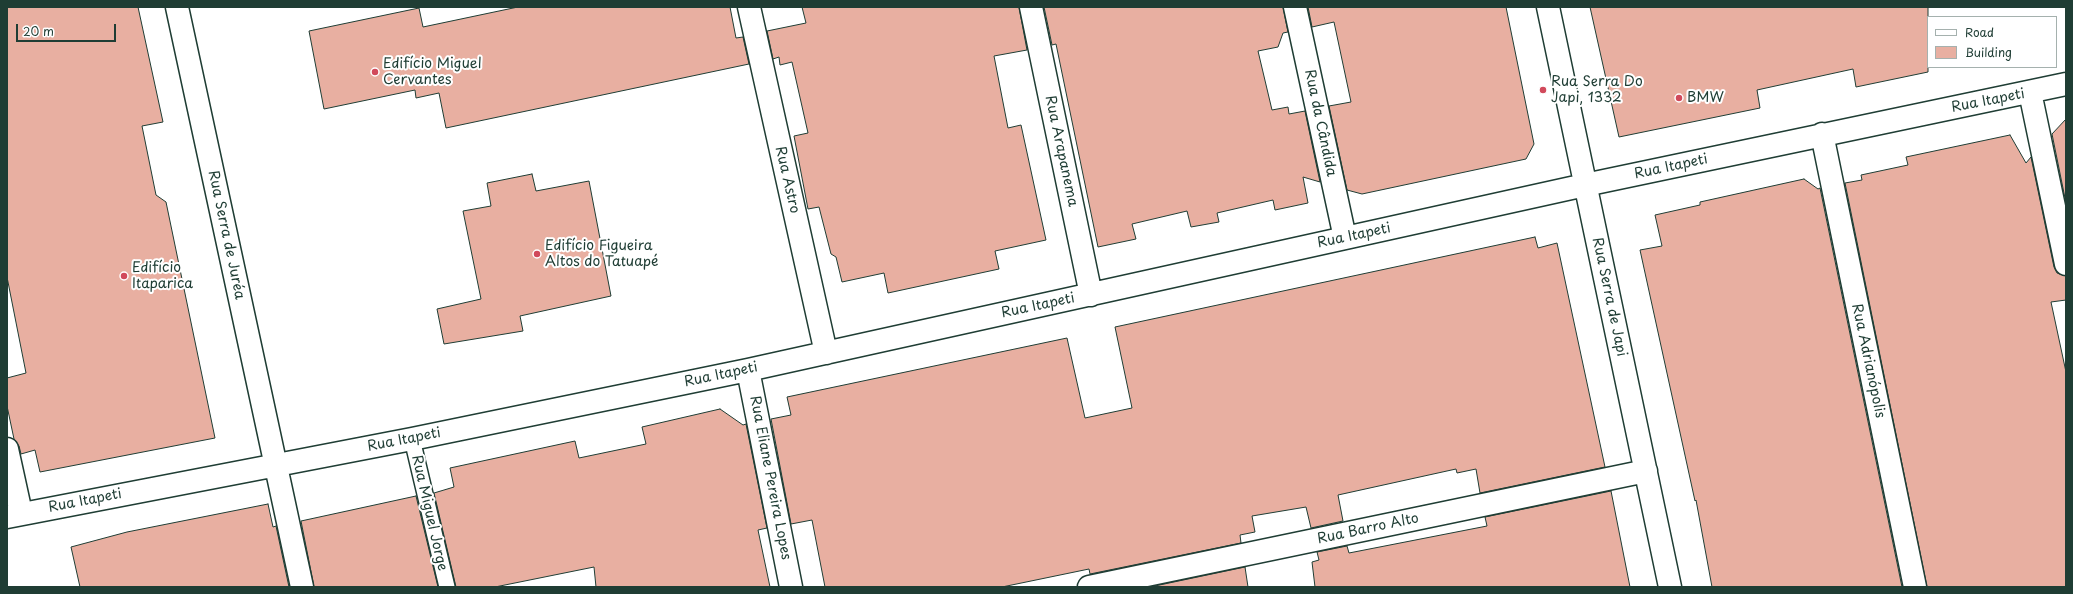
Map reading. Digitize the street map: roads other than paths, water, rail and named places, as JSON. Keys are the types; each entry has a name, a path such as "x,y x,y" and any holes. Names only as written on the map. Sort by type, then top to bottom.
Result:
{"street":[{"name":"Rua Serra de Juréa","path":"177,7 302,587"},
{"name":"Rua Astro","path":"749,7 826,353"},
{"name":"Rua Arapanema","path":"1030,7 1091,295"},
{"name":"Rua da Cândida","path":"1295,7 1345,238"},
{"name":"Rua Serra de Japi","path":"1548,7 1670,587"},
{"name":"Rua Itapeti","path":"14,515 412,439 748,370 1586,185 1822,134 2066,84"},
{"path":"2030,92 2066,264"},
{"name":"Rua Adrianópolis","path":"1822,134 1915,587"},
{"name":"Rua Eliane Pereira Lopes","path":"748,370 791,587"},
{"path":"7,449 14,515"},
{"name":"Rua Barro Alto","path":"1090,587 1646,471"}],"lane":[{"name":"Rua Miguel Jorge","path":"412,439 447,587"}],"place":[{"name":"Edifício Miguel Cervantes","path":"375,72"},
{"name":"Rua Serra Do Japi, 1332","path":"1543,90"},
{"name":"BMW","path":"1679,98"},
{"name":"Edifício Figueira Altos do Tatuapé","path":"537,254"},
{"name":"Edifício Itaparica","path":"124,276"}]}
